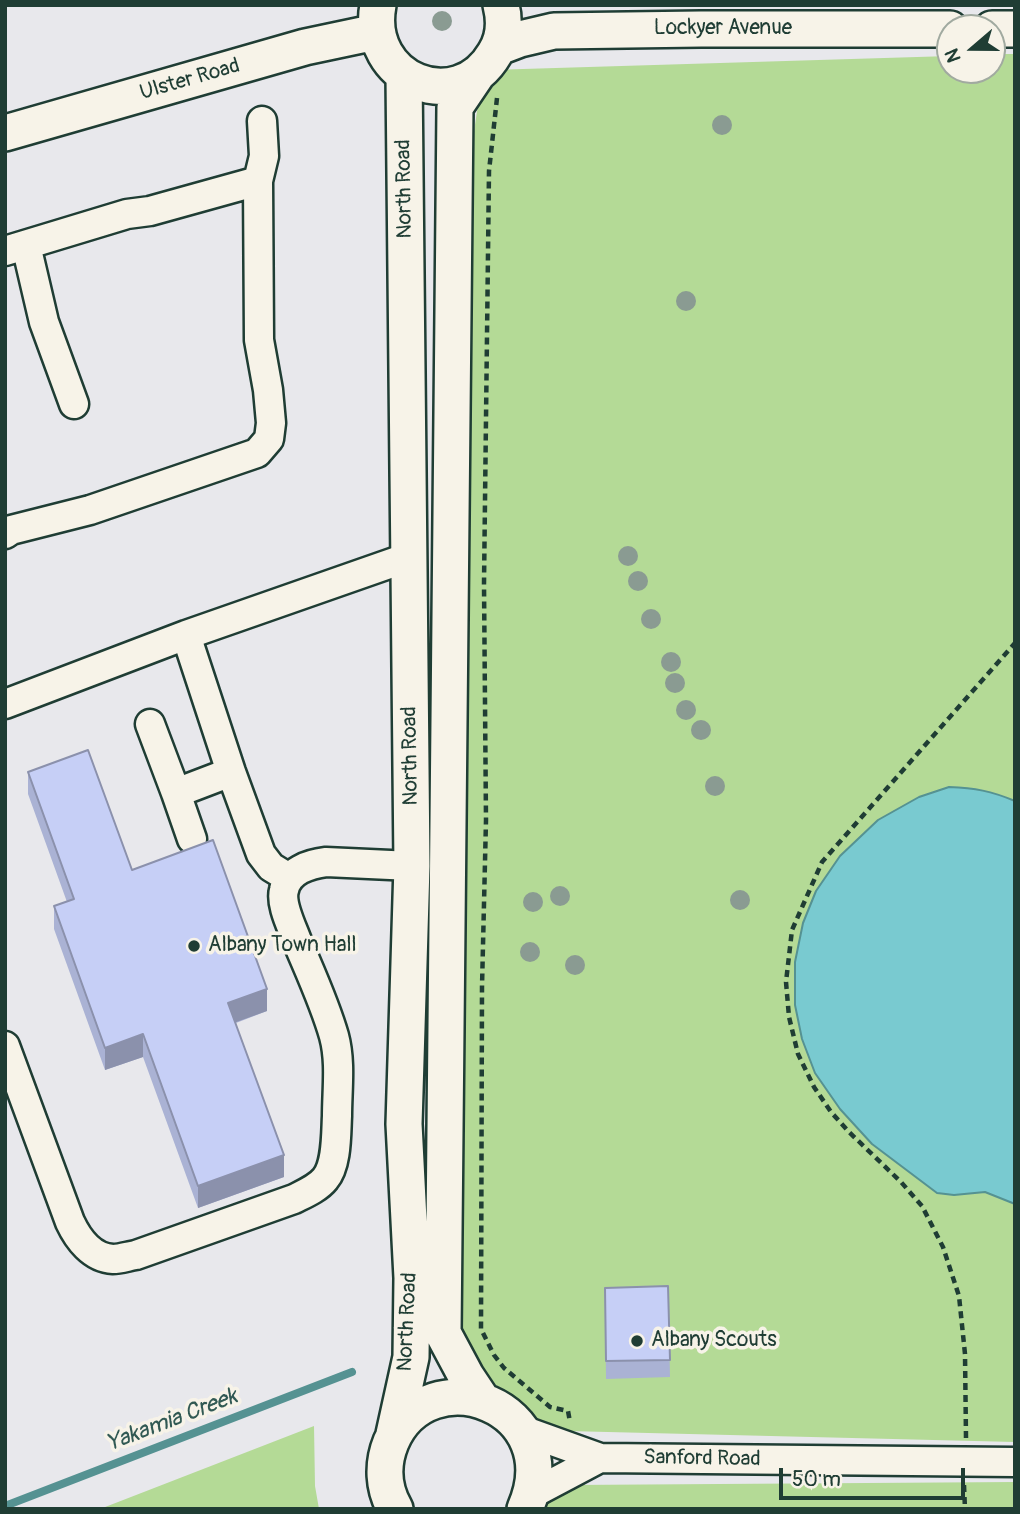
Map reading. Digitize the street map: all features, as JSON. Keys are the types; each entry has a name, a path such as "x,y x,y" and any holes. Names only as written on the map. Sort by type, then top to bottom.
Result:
{"main road":[{"path":"492,69 503,31 501,5"},
{"name":"Lockyer Avenue","path":"404,75 418,82 449,86 492,69 520,39 554,31 810,17 936,28"},
{"path":"377,19 380,45 386,57 404,75"},
{"name":"Ulster Road","path":"5,133 305,47 377,19"},
{"name":"North Road","path":"482,1400 443,1333 456,107 492,69"},
{"name":"North Road","path":"394,1509 385,1483 385,1466 411,1357 412,1278 404,1124 412,866 404,75"},
{"path":"394,1434 417,1410 448,1397 482,1400 497,1407 511,1417 530,1445 535,1478 528,1502"}],"street":[{"path":"5,534 11,530 90,510 257,453 269,439 271,423 268,390 259,340 258,181 264,156 262,121"},
{"path":"74,404 16,248 127,214 150,211 258,181"},
{"path":"5,704 186,635 409,557"},
{"path":"186,635 261,854 271,867 289,878"},
{"path":"150,724 192,839"},
{"path":"176,793 231,772"},
{"path":"5,1046 76,1235 101,1256 113,1259 136,1255 294,1199 326,1178 332,1164 336,1139 337,1056 330,1024 286,911 283,890 289,878 302,867 313,864 326,862 412,866"},
{"name":"Sanford Road","path":"522,1430 600,1458 1015,1462"},
{"name":"Sanford Road","path":"528,1502 600,1458"}],"path":[{"path":"492,69 484,584 486,820 482,987 481,1329 504,1368 550,1407 568,1411 573,1448"},
{"path":"965,1509 967,1429 964,1342 959,1296 943,1247 922,1206 849,1132 814,1087 798,1054 789,1017 786,982 792,930 822,862 1015,643"}],"green space":[{"path":"1006,54 1015,54 1015,1442 567,1431 539,1421 491,1382 478,1365 459,1325 471,151 478,105 490,70 936,56 936,84 1006,84"},
{"path":"314,1426 315,1486 319,1509 100,1509"},
{"path":"1015,1482 1015,1509 545,1509 549,1500 571,1485"}],"water":[{"path":"949,787 983,791 1015,801 1015,1204 985,1192 954,1195 937,1193 872,1144 840,1109 815,1073 802,1039 795,1005 795,962 803,923 816,891 840,856 878,820 919,797"}],"building":[{"path":"88,750 132,870 213,840 267,989 228,1003 284,1155 198,1186 143,1034 105,1048 54,906 74,899 28,772"},
{"name":"Albany Scouts","path":"668,1286 670,1360 606,1361 605,1288"}],"waterway":[{"name":"Yakamia Creek","path":"5,1506 352,1372"}],"place":[{"name":"Albany Town Hall","path":"194,946"},
{"name":"Albany Scouts","path":"637,1341"}]}
